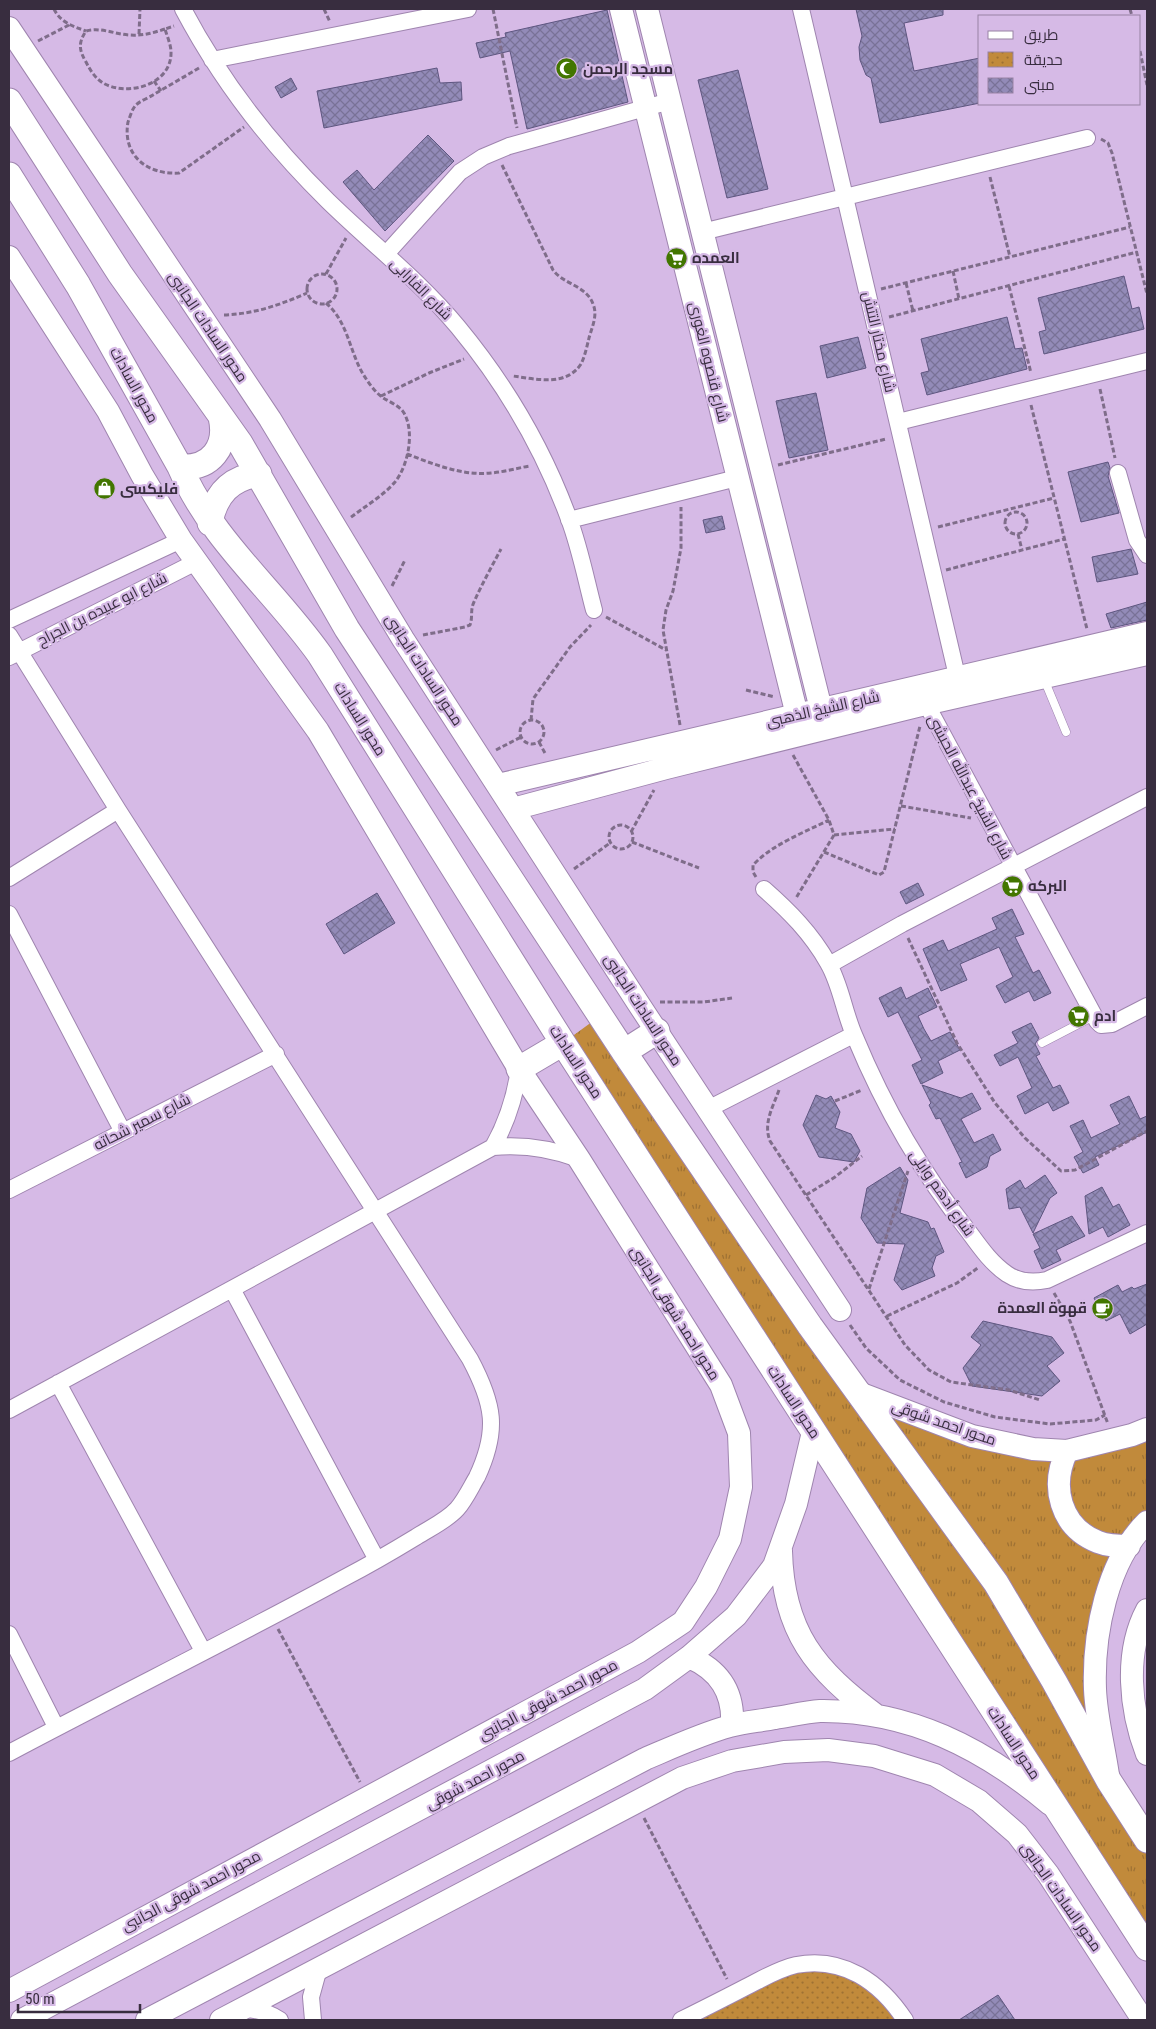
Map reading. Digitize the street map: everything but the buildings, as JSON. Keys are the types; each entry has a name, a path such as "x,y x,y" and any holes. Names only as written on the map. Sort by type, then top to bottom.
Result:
{"main road":[{"path":"9,101 120,274 259,474 347,629 624,1052 810,1326 996,1583 1054,1681 1109,1781 1147,1840"},
{"name":"محور السادات","path":"9,175 69,270 180,467 191,493 210,522 246,568 297,624 320,655 563,1043 1147,1948"},
{"path":"180,467 199,466 215,454 223,436 221,417"},
{"path":"210,522 217,498 225,489 235,481 259,474"},
{"path":"624,1052 657,1031"},
{"path":"518,1069 563,1043"}],"street":[{"path":"212,60 462,9"},
{"name":"شارع قنصوه الغورى","path":"621,9 795,708"},
{"name":"شارع قنصوه الغورى","path":"646,9 821,709"},
{"name":"شارع مختار التتش","path":"801,9 957,676"},
{"name":"شارع الفارابى","path":"185,13 212,60 256,120 302,174 436,301 493,373 522,417 546,463 569,520 594,610"},
{"name":"محور السادات الجانبى","path":"9,28 270,418 403,639 638,1003 840,1310"},
{"path":"386,254 460,172 483,157 520,143 670,101"},
{"path":"702,232 1088,138"},
{"path":"9,257 108,411 142,475 181,540 318,731 518,1069 579,1159"},
{"path":"899,429 1031,389 1147,361"},
{"path":"1118,473 1136,540 1147,555"},
{"path":"569,520 738,478"},
{"name":"شارع ابو عبيده بن الجراح","path":"9,620 181,540"},
{"name":"شارع ابو عبيده بن الجراح","path":"14,654 196,562"},
{"name":"شارع الشيخ الذهبى","path":"513,809 666,768 785,739 922,695 957,676 1147,633"},
{"path":"9,635 14,654 118,810 276,1054 470,1359 486,1394 492,1429 483,1464 472,1486 457,1508 444,1520 377,1560 272,1618 204,1650 9,1753"},
{"name":"شارع الشيخ الذهبى","path":"498,785 684,742 795,708 821,709 1043,678 1147,654"},
{"name":"شارع الشيخ عبدالله الحبشى","path":"922,695 1094,1016"},
{"path":"829,965 902,924 1147,797"},
{"path":"9,878 118,810"},
{"name":"شارع أدهم وايلى","path":"764,890 789,911 812,937 829,965 854,1035 876,1084 914,1154 950,1208 990,1259 1008,1274 1019,1280 1034,1282 1046,1280 1147,1233"},
{"path":"9,914 123,1132"},
{"path":"1094,1016 1097,1021 1106,1025 1147,1006"},
{"path":"708,1109 854,1035"},
{"name":"شارع سمير شحاته","path":"9,1190 276,1054"},
{"path":"493,1147 508,1117 516,1086 518,1069"},
{"path":"9,1410 493,1147 537,1146 579,1159"},
{"name":"محور احمد شوقى الجانبى","path":"9,1990 638,1652 683,1622 706,1587 730,1540 741,1487 739,1433 721,1385 579,1159"},
{"path":"232,1289 377,1560"},
{"path":"58,1383 204,1650"},
{"name":"محور احمد شوقى","path":"859,1393 972,1436 1033,1449 1068,1451 1132,1435 1147,1429"},
{"name":"محور احمد شوقى","path":"22,2020 645,1689 689,1657 736,1616 774,1566 796,1504 813,1432"},
{"path":"1068,1451 1062,1462 1058,1486 1060,1499 1070,1521 1078,1530 1099,1542 1111,1546 1129,1546"},
{"path":"1109,1781 1095,1690 1097,1642 1107,1595 1115,1573 1138,1531 1147,1522"},
{"path":"780,1551 786,1600 805,1645 828,1676 842,1690 877,1716"},
{"path":"1146,1611 1135,1644 1132,1675 1134,1706 1140,1736 1147,1754"},
{"path":"9,1634 56,1727"},
{"path":"689,1657 711,1669 723,1683 731,1700 732,1725"},
{"path":"147,2020 645,1759 688,1740 732,1725 819,1711 877,1716 931,1731 982,1755 1006,1769 1058,1811"},
{"name":"محور السادات الجانبى","path":"635,1801 682,1778 732,1761 784,1752 828,1750 874,1756 935,1775 979,1801 1017,1834 1048,1874 1143,2020"},
{"path":"221,2020 635,1801"},
{"path":"382,1898 398,1927"},
{"path":"682,2020 773,1973 796,1965 820,1964 843,1968 865,1978 884,1992 905,2020"},
{"path":"313,2020 310,1997 319,1968"},
{"path":"242,2009 255,2009 267,2012 280,2020"}],"lane":[{"path":"1043,678 1066,732"},
{"path":"1042,1043 1094,1016"}],"path":[{"path":"54,9 62,20 69,25 86,30 96,28 130,35 165,30 185,13"},
{"path":"140,9 140,34"},
{"path":"493,9 520,143"},
{"path":"22,49 69,25"},
{"path":"86,30 80,40 79,51 92,73 103,83 116,88 131,90 146,86 163,74 169,63 171,51 165,30"},
{"path":"1141,54 1147,85"},
{"path":"212,60 136,105 130,116 127,129 128,142 134,154 142,164 153,170 166,174 179,173 256,120"},
{"path":"154,81 160,91"},
{"path":"1088,138 1099,137 1108,143 1147,294"},
{"path":"493,373 542,380 570,375 582,362 595,318 594,305 591,299 570,281 557,276 553,270 496,151"},
{"path":"987,162 1010,257"},
{"path":"326,274 354,224"},
{"path":"867,293 1130,227"},
{"path":"874,321 1137,252"},
{"path":"953,271 959,299"},
{"path":"320,273 326,274 334,280 337,291 331,301 326,303 315,302 307,293 306,288 311,278 320,273"},
{"path":"906,283 913,311"},
{"path":"1009,286 1054,498 1091,647"},
{"path":"201,316 255,312 282,304 307,293"},
{"path":"326,303 335,310 343,324 368,384 403,412 409,426 410,439 400,474 394,484 336,528"},
{"path":"381,396 429,373 479,354"},
{"path":"1097,373 1118,473"},
{"path":"761,469 899,429"},
{"path":"407,454 433,465 471,472 490,473 546,463"},
{"path":"682,492 681,548 673,592 666,610 663,630 684,742"},
{"path":"923,531 1013,510 1054,498"},
{"path":"1013,510 1022,514 1026,521 1025,530 1018,534 1009,533 1005,526 1006,517 1013,510"},
{"path":"1018,534 1022,550"},
{"path":"933,574 1064,540"},
{"path":"403,639 465,627 470,624 472,620 470,612 474,602 501,549"},
{"path":"382,605 405,560"},
{"path":"531,720 533,699 570,647 591,624 594,618 594,610 666,650"},
{"path":"746,690 795,708"},
{"path":"824,852 879,875 882,874 895,829 922,695"},
{"path":"531,720 540,724 544,733 543,738 534,744 524,741 521,737 522,726 531,720"},
{"path":"480,758 521,737"},
{"path":"785,739 829,820 834,835 789,911"},
{"path":"610,843 618,849 629,847 632,842 632,832 666,768"},
{"path":"900,806 988,821"},
{"path":"764,890 753,872 753,865 784,843 829,820"},
{"path":"610,843 610,832 617,825 623,825 632,832"},
{"path":"834,835 895,829"},
{"path":"632,842 699,868"},
{"path":"559,880 610,843"},
{"path":"902,924 956,1043 995,1103 1025,1138 1061,1171 1075,1170 1147,1131"},
{"path":"638,1003 704,1002 732,998"},
{"path":"787,1070 768,1122 767,1132 770,1141 905,1345 929,1370 951,1382 1009,1390 1040,1400"},
{"path":"835,1101 876,1084"},
{"path":"869,1290 914,1154"},
{"path":"806,1196 862,1156"},
{"path":"887,1316 957,1283 990,1259"},
{"path":"1046,1280 1070,1321 1114,1439"},
{"path":"840,1310 866,1348 900,1380 944,1402 995,1418 1050,1424 1096,1420 1105,1415"},
{"path":"272,1618 368,1796"},
{"path":"635,1801 734,1993"}],"green space":[{"path":"600,1016 859,1393 1016,1446 1147,1429 1147,1522 1107,1595 1103,1738 1147,1840 1147,1948 563,1043"},
{"path":"843,1968 904,2020 681,2020 773,1973"}],"place":[{"name":"مسجد الرحمن","path":"567,69"},
{"name":"العمده","path":"676,258"},
{"name":"فليكسى","path":"104,489"},
{"name":"البركه","path":"1012,886"},
{"name":"ادم","path":"1078,1016"},
{"name":"قهوة العمدة","path":"1103,1308"}]}
